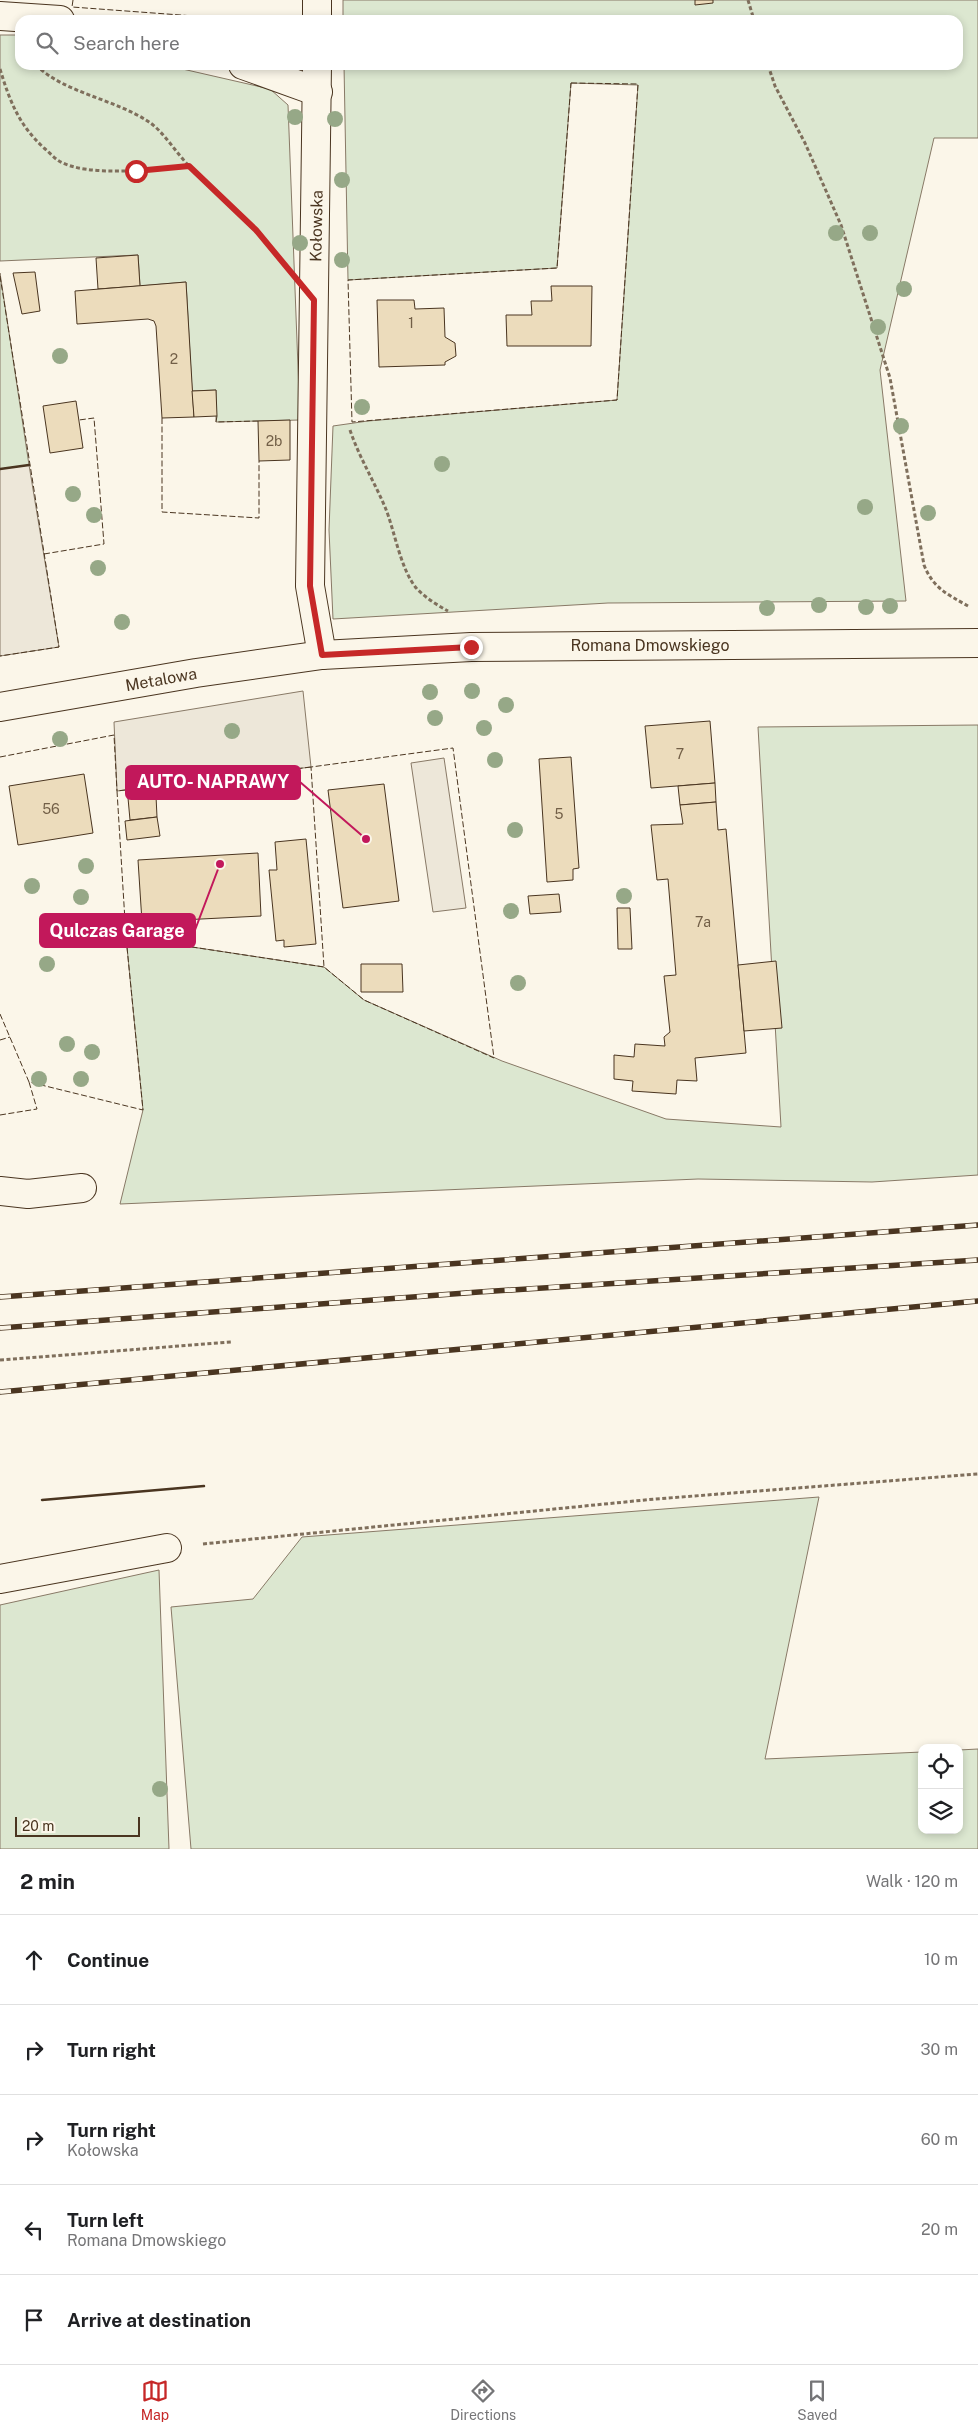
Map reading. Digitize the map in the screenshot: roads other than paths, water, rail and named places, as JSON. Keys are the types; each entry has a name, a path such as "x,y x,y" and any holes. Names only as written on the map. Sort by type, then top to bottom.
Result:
{"main road":[{"path":"317,0 317,15"},
{"path":"0,16 15,17"},
{"path":"257,70 318,92"},
{"name":"Kołowska","path":"317,70 310,586 322,655"},
{"name":"Romana Dmowskiego","path":"322,655 471,647 978,643"},
{"name":"Metalowa","path":"0,707 196,673 322,655"},
{"path":"0,1191 28,1194 82,1188"},
{"path":"0,1579 167,1548"}],"railway":[{"path":"0,1297 978,1225"},
{"path":"0,1328 479,1292 978,1260"},
{"path":"0,1392 978,1301"}],"place":[{"name":"AUTO- NAPRAWY","path":"366,839"},
{"name":"Qulczas Garage","path":"220,864"}]}
